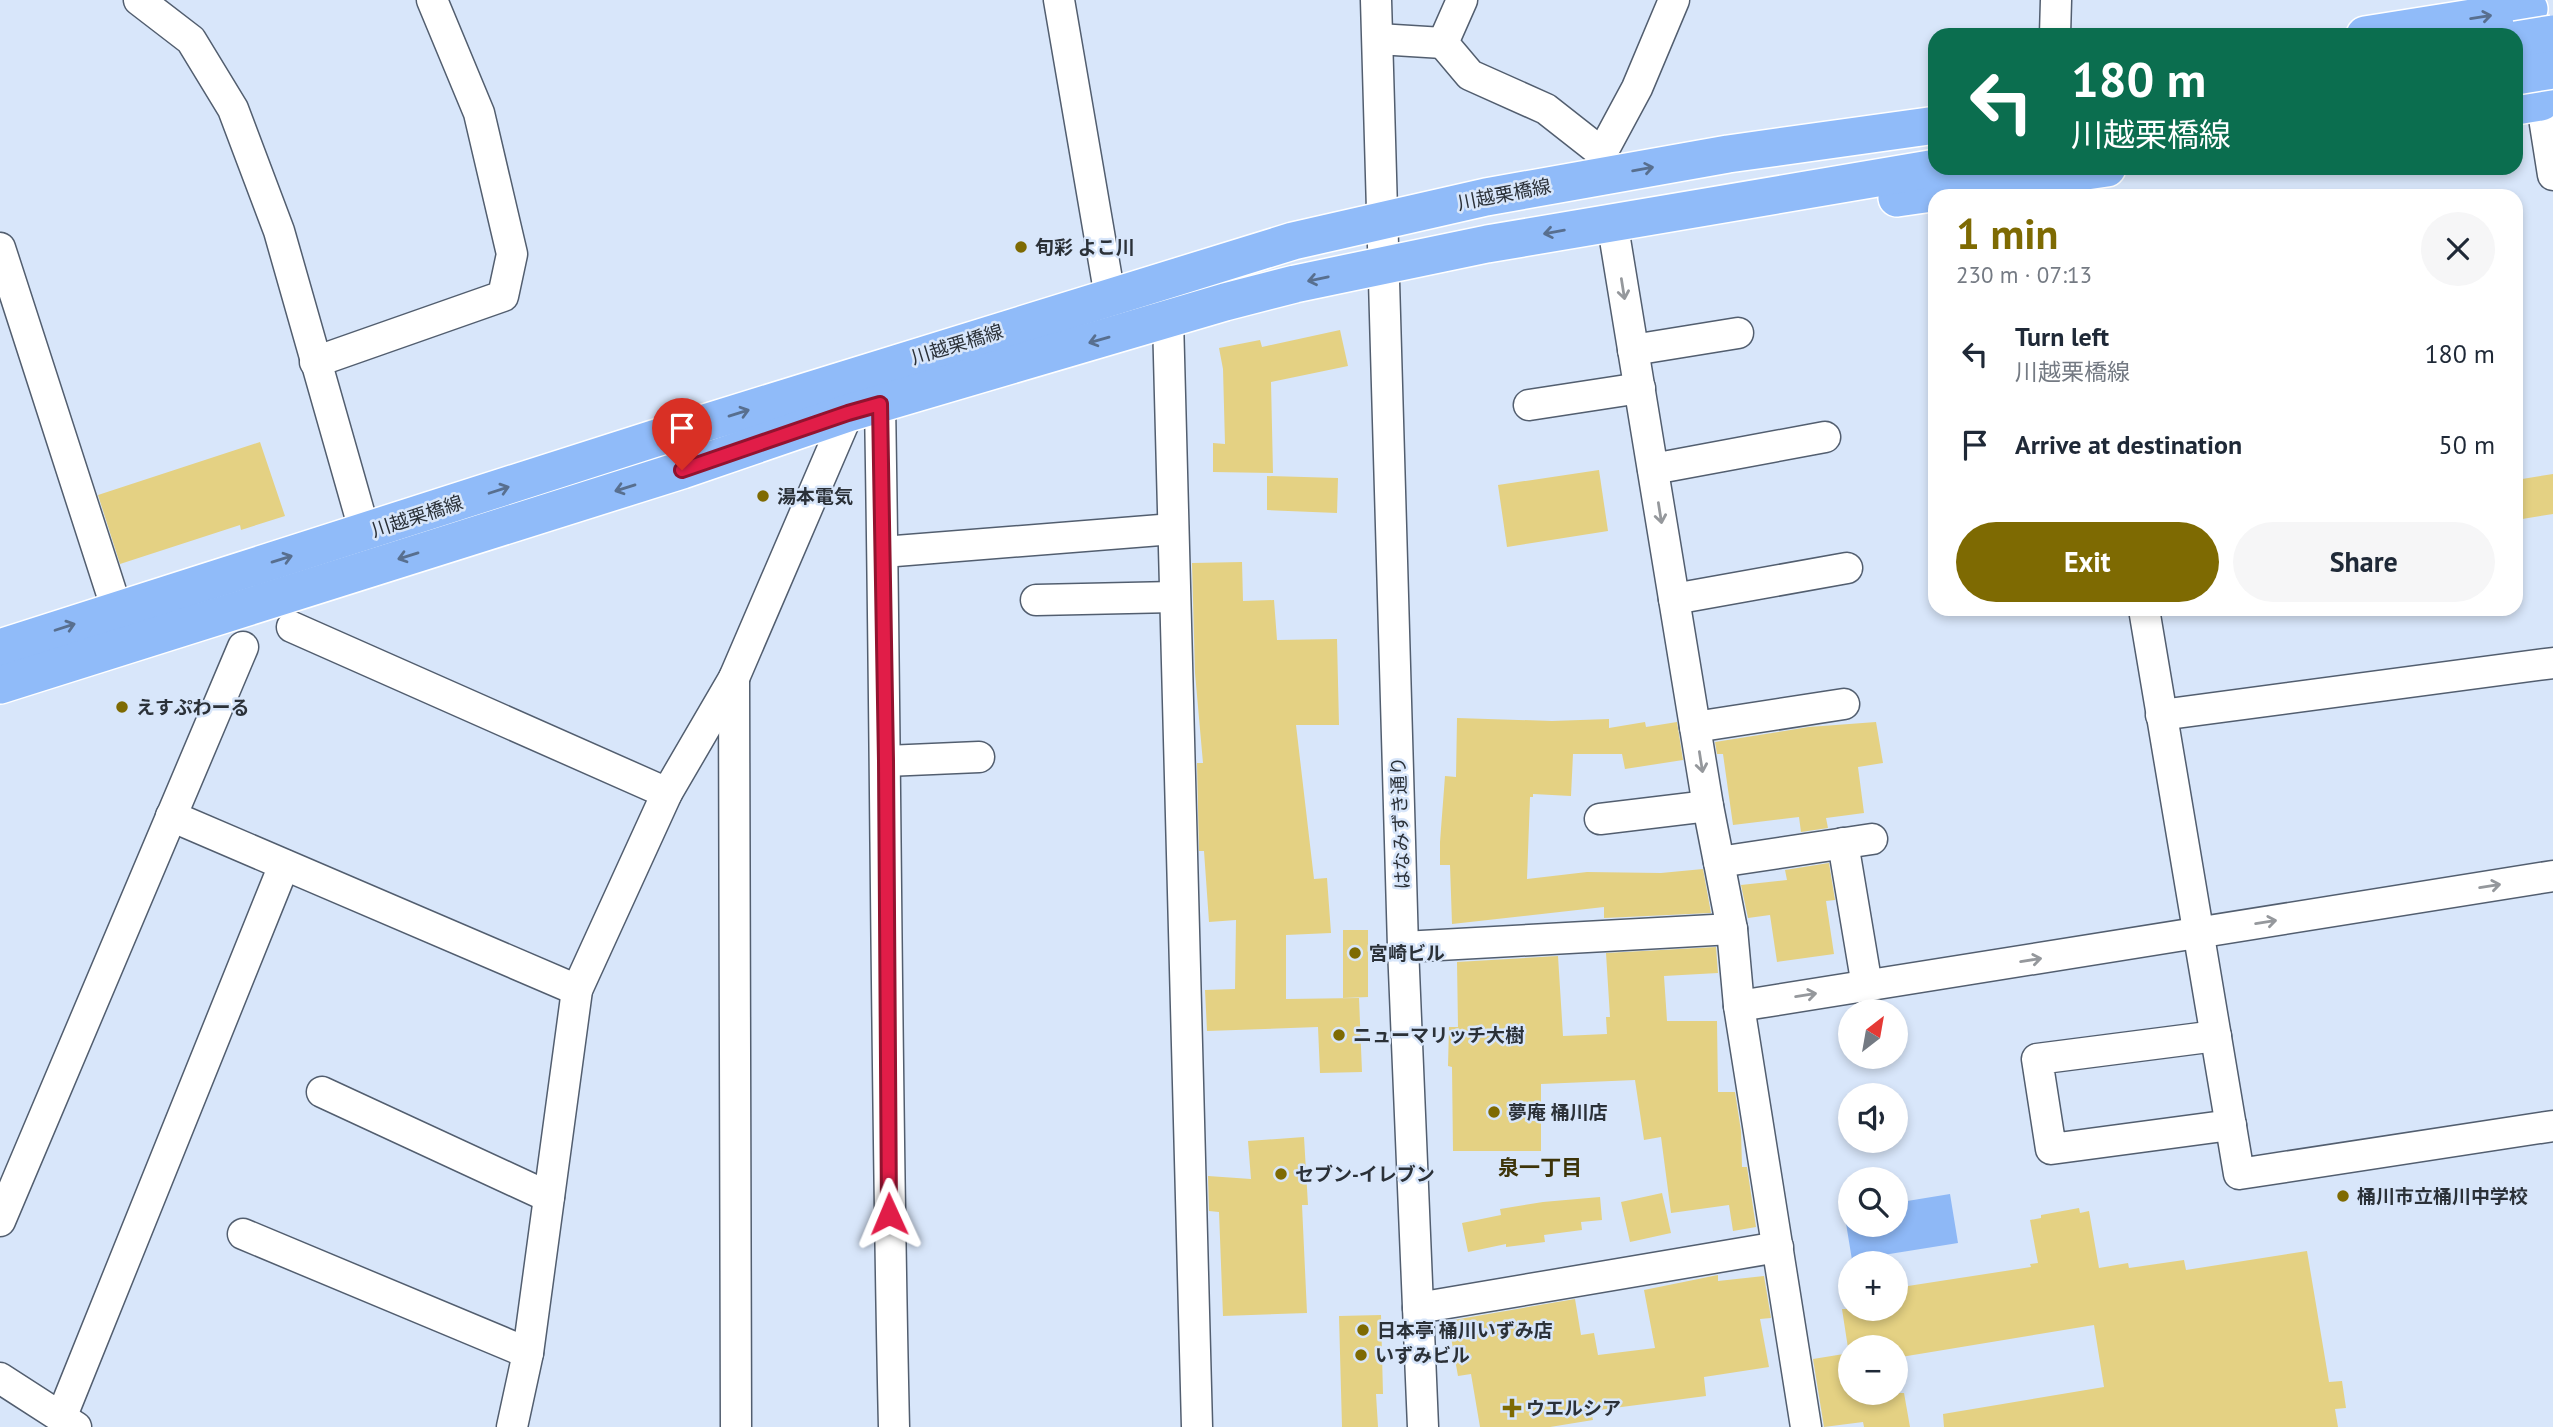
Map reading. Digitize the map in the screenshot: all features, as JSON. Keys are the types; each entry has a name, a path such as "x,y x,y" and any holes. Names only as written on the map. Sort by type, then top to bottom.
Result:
{"main road":[{"path":"2431,28 2535,17"},
{"path":"2523,82 2537,93"},
{"path":"1728,154 1876,112 1928,104"},
{"name":"川越栗橋線","path":"0,648 653,439 1293,241 1486,197 1604,164 1728,154 1928,126"},
{"name":"川越栗橋線","path":"0,685 682,470 864,409 1295,284 1612,221 1928,169"},
{"path":"1988,189 2086,179"},
{"path":"1740,200 1889,199 1928,195"}],"street":[{"path":"138,0 191,40 233,109 279,231 365,533"},
{"path":"315,362 503,296 512,254 480,113 432,0"},
{"path":"1059,0 1110,297"},
{"name":"はなみずき通り","path":"1377,0 1403,947 1423,1427"},
{"path":"1443,43 1462,0"},
{"path":"1378,39 1443,43 1469,75 1546,109 1604,164 1674,0"},
{"path":"2055,28 2056,0"},
{"path":"2535,17 2537,93 2553,176"},
{"path":"1612,221 1708,806 1732,929 1739,1006 1806,1427"},
{"path":"0,248 117,610"},
{"path":"1168,319 1197,1427"},
{"path":"1633,350 1738,333"},
{"path":"1529,405 1640,388"},
{"path":"864,409 883,552 888,1161 894,1427"},
{"path":"512,1427 528,1353 577,990 667,793 734,678 864,409"},
{"path":"1653,469 1825,437"},
{"path":"883,552 1173,529"},
{"path":"1674,599 1847,568"},
{"path":"1036,600 1174,597"},
{"path":"2145,616 2239,1174 2553,1126"},
{"path":"292,627 667,793"},
{"path":"0,1221 243,647"},
{"path":"2161,715 2553,663"},
{"path":"734,678 736,1427"},
{"path":"1695,727 1844,704"},
{"path":"886,761 979,757"},
{"path":"1600,819 1708,806"},
{"path":"171,816 577,990"},
{"path":"1719,862 1872,839"},
{"path":"1843,843 1867,986"},
{"path":"1,1381 68,1422 285,865"},
{"path":"1739,1006 2553,876"},
{"path":"1403,947 1732,929"},
{"path":"2216,1036 2037,1059 2051,1149 2231,1125"},
{"path":"322,1092 549,1197"},
{"path":"243,1234 528,1353"},
{"path":"1418,1308 1778,1247"}],"water":[{"path":"1950,1194 1958,1243 1908,1251 1851,1251 1848,1237 1908,1237 1908,1201"}],"building":[{"path":"1340,330 1348,366 1271,382 1273,473 1213,472 1213,443 1225,444 1223,369 1219,348 1260,340 1262,347"},
{"path":"260,442 285,516 241,530 240,525 120,564 98,495"},
{"path":"1599,470 1608,531 1507,547 1498,485"},
{"path":"2553,474 2553,514 2523,519 2523,479"},
{"path":"1267,476 1338,478 1337,513 1267,510"},
{"path":"1242,562 1243,601 1274,600 1277,640 1337,639 1339,725 1296,725 1314,879 1327,878 1331,933 1286,935 1286,999 1359,998 1362,1072 1320,1073 1318,1027 1207,1031 1205,990 1235,989 1236,920 1209,922 1204,851 1199,851 1197,763 1203,763 1195,673 1192,563"},
{"path":"1457,718 1552,721 1609,719 1609,728 1645,722 1646,727 1677,722 1683,760 1625,769 1622,754 1573,754 1571,796 1533,794 1533,797 1530,797 1527,879 1587,872 1661,873 1703,869 1711,913 1604,918 1604,907 1452,924 1450,865 1440,865 1440,842 1445,776 1456,777"},
{"path":"1876,722 1883,763 1858,767 1864,813 1826,818 1828,828 1801,832 1799,817 1733,825 1723,754 1717,754 1715,742 1809,727"},
{"path":"1829,863 1835,900 1826,901 1834,954 1777,962 1770,915 1748,918 1741,885 1787,880 1785,870"},
{"name":"宮崎ビル","path":"1343,930 1368,930 1368,997 1343,998"},
{"path":"1716,947 1718,973 1664,976 1667,1021 1717,1021 1718,1092 1735,1092 1741,1131 1742,1167 1747,1167 1756,1227 1733,1231 1729,1205 1671,1213 1661,1137 1644,1140 1635,1080 1541,1084 1541,1151 1453,1151 1452,1067 1448,1066 1449,1027 1458,1027 1457,962 1558,956 1563,1036 1607,1034 1606,1017 1610,1017 1606,953"},
{"path":"1304,1137 1308,1205 1302,1205 1307,1313 1223,1316 1219,1212 1209,1211 1208,1176 1251,1179 1248,1141"},
{"path":"1662,1193 1671,1233 1630,1242 1621,1202"},
{"path":"1600,1197 1602,1220 1581,1222 1582,1230 1544,1235 1545,1242 1506,1247 1506,1244 1468,1252 1462,1223 1501,1215 1500,1209"},
{"path":"2079,1208 2080,1213 2089,1211 2099,1268 2128,1263 2129,1268 2184,1260 2186,1270 2307,1251 2329,1382 2342,1381 2346,1408 2335,1409 2338,1427 1944,1427 1943,1414 2104,1387 2094,1325 1908,1356 1908,1335 1846,1335 1844,1321 1908,1321 1908,1286 2031,1267 2030,1264 2038,1263 2030,1220 2041,1218 2041,1215"},
{"path":"1718,1275 1718,1281 1764,1276 1771,1318 1760,1319 1769,1367 1704,1377 1706,1396 1591,1411 1593,1420 1550,1427 1480,1427 1471,1374 1458,1376 1448,1321 1575,1299 1581,1335 1594,1333 1598,1355 1655,1348 1644,1290"},
{"name":"いずみビル","path":"1381,1315 1383,1394 1376,1394 1378,1427 1342,1427 1339,1316"},
{"path":"1838,1355 1838,1405 1906,1405 1910,1427 1864,1427 1863,1422 1824,1427 1813,1359"}],"place":[{"name":"旬彩 よこ川","path":"1021,247"},
{"name":"湯本電気","path":"763,496"},
{"name":"えすぷわーる","path":"122,707"},
{"name":"宮崎ビル","path":"1355,953"},
{"name":"ニューマリッチ大樹","path":"1339,1035"},
{"name":"夢庵 桶川店","path":"1494,1112"},
{"name":"セブン-イレブン","path":"1281,1174"},
{"name":"桶川市立桶川中学校","path":"2343,1196"},
{"name":"日本亭 桶川いずみ店","path":"1363,1330"},
{"name":"いずみビル","path":"1361,1355"},
{"name":"ウエルシア","path":"1512,1408"}],"district":[{"name":"泉一丁目","path":"1540,1167"}],"route":[{"path":"682,470 880,404 889,1214"}]}
